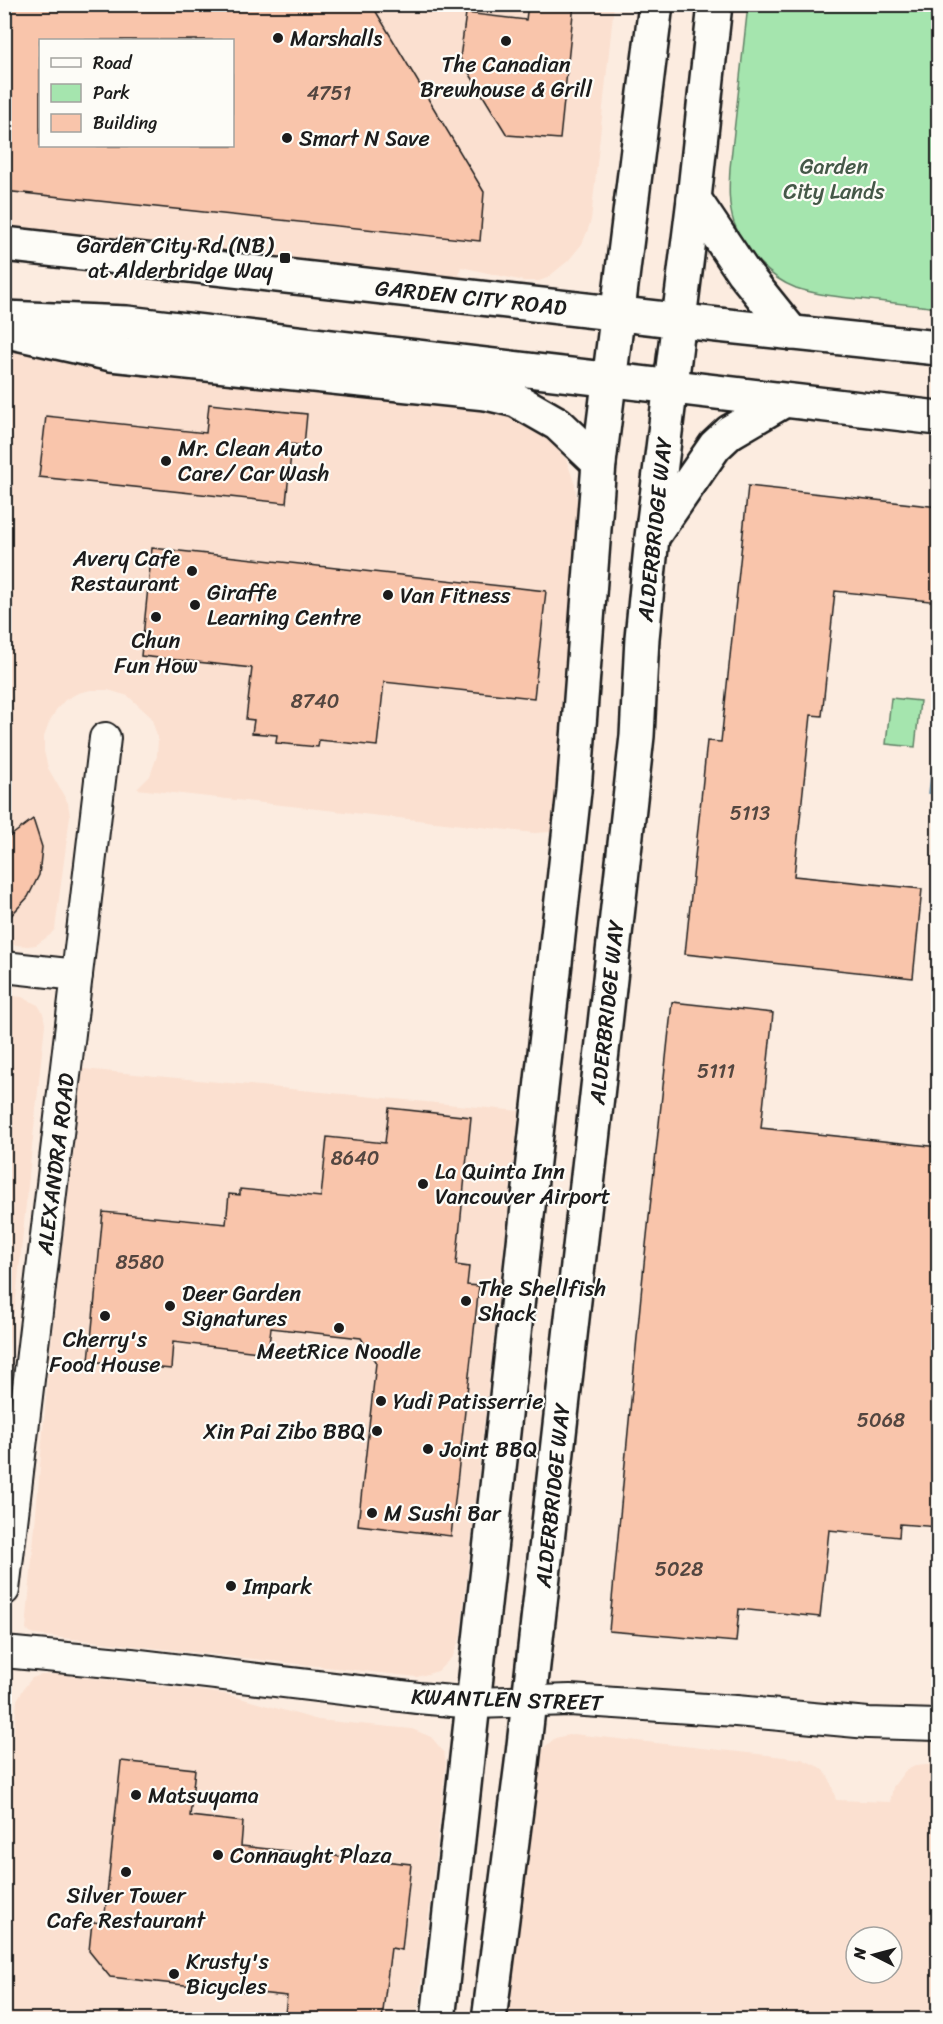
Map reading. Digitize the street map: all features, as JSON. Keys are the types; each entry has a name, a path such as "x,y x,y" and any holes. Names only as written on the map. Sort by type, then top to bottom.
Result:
{"main road":[{"path":"438,2019 574,791 599,463 656,4"},
{"name":"ALDERBRIDGE WAY","path":"489,2019 529,1701 637,736 642,638 652,537 694,199 715,4"},
{"path":"694,199 743,272 792,333"},
{"name":"GARDEN CITY ROAD","path":"4,244 679,321 939,348"},
{"path":"4,318 127,323 939,418"},
{"path":"4,330 111,354 486,393 516,400 558,424 599,463"},
{"path":"652,537 716,446 730,432 783,401"}],"street":[{"name":"ALEXANDRA ROAD","path":"4,1590 105,738"},
{"path":"4,967 77,975"},
{"name":"KWANTLEN STREET","path":"4,1652 474,1703 570,1700 736,1711 868,1723 939,1725"}],"shaded area":[{"path":"5,5 614,5 591,220 582,244 568,261 547,278 539,281 524,281 461,267 459,275 474,279 474,281 5,233"},
{"path":"5,350 488,403 527,420 566,459 575,485 578,510 564,704 551,832 534,833 137,789 150,776 157,756 158,739 151,717 128,696 108,690 91,690 78,693 65,700 56,710 44,737 48,768 68,803 70,816 55,929 36,945 5,944"},
{"path":"5,995 22,997 38,1005 43,1013 45,1024 17,1289 5,1379"},
{"path":"83,1069 519,1111 460,1638 453,1656 438,1671 417,1677 36,1635 26,1630 49,1362"},
{"path":"57,1674 226,1694 318,1720 412,1729 431,1737 444,1752 446,1763 417,2019 5,2020 5,1819 17,1700 32,1678"},
{"path":"573,1734 802,1759 825,1772 836,1800 890,1802 893,1787 905,1771 915,1766 938,1764 938,2019 504,2020 540,1751 555,1738"}],"green space":[{"name":"Garden City Lands","path":"748,5 938,5 938,308 828,295 796,288 767,270 744,243 732,216 729,189"},
{"path":"891,698 920,701 915,747 886,744"}],"water":[{"path":"932,765 938,766 938,794 929,793"}],"building":[{"path":"4,4 322,4 375,10 484,192 480,241 4,191"},
{"path":"528,4 574,4 560,139 507,135 460,58 466,13 526,20"},
{"name":"Mr. Clean Auto Care/ Car Wash","path":"209,404 307,414 304,446 292,444 286,503 39,477 46,416 206,433"},
{"path":"748,486 939,507 939,602 835,591 822,716 811,715 794,876 922,889 913,978 685,954 707,741 721,742"},
{"path":"152,548 546,591 534,698 384,682 377,746 319,740 318,747 276,743 277,735 252,733 254,720 246,719 252,668 141,656"},
{"path":"33,819 42,847 39,875 28,897 4,923 4,841"},
{"path":"672,1002 773,1013 761,1128 939,1147 939,1527 900,1524 899,1537 829,1530 820,1617 739,1609 736,1642 609,1631"},
{"path":"389,1108 471,1117 456,1265 469,1267 467,1285 479,1286 451,1536 358,1525 376,1363 361,1338 271,1328 268,1353 173,1342 171,1369 89,1361 103,1212 226,1224 229,1194 240,1195 240,1189 321,1197 327,1137 385,1143"},
{"name":"Connaught Plaza","path":"121,1761 195,1769 190,1816 243,1822 241,1846 411,1864 402,1950 391,1948 382,2019 302,2019 303,2016 285,2014 287,1996 110,1977 89,1951 92,1922 104,1923"}],"place":[{"name":"Marshalls","path":"278,38"},
{"name":"The Canadian Brewhouse & Grill","path":"506,41"},
{"name":"Smart N Save","path":"287,138"},
{"name":"Garden City Rd (NB) at Alderbridge Way","path":"285,258"},
{"name":"Mr. Clean Auto Care/ Car Wash","path":"166,461"},
{"name":"Avery Cafe Restaurant","path":"192,571"},
{"name":"Van Fitness","path":"388,595"},
{"name":"Giraffe Learning Centre","path":"195,605"},
{"name":"Chun Fun How","path":"156,617"},
{"name":"La Quinta Inn Vancouver Airport","path":"423,1184"},
{"name":"The Shellfish Shack","path":"466,1301"},
{"name":"Deer Garden Signatures","path":"170,1306"},
{"name":"Cherry's Food House","path":"105,1316"},
{"name":"MeetRice Noodle","path":"339,1328"},
{"name":"Yudi Patisserrie","path":"381,1401"},
{"name":"Xin Pai Zibo BBQ","path":"377,1431"},
{"name":"Joint BBQ","path":"428,1449"},
{"name":"M Sushi Bar","path":"372,1513"},
{"name":"Impark","path":"231,1586"},
{"name":"Matsuyama","path":"136,1795"},
{"name":"Connaught Plaza","path":"218,1855"},
{"name":"Silver Tower Cafe Restaurant","path":"126,1872"},
{"name":"Krusty's Bicycles","path":"174,1974"}]}
